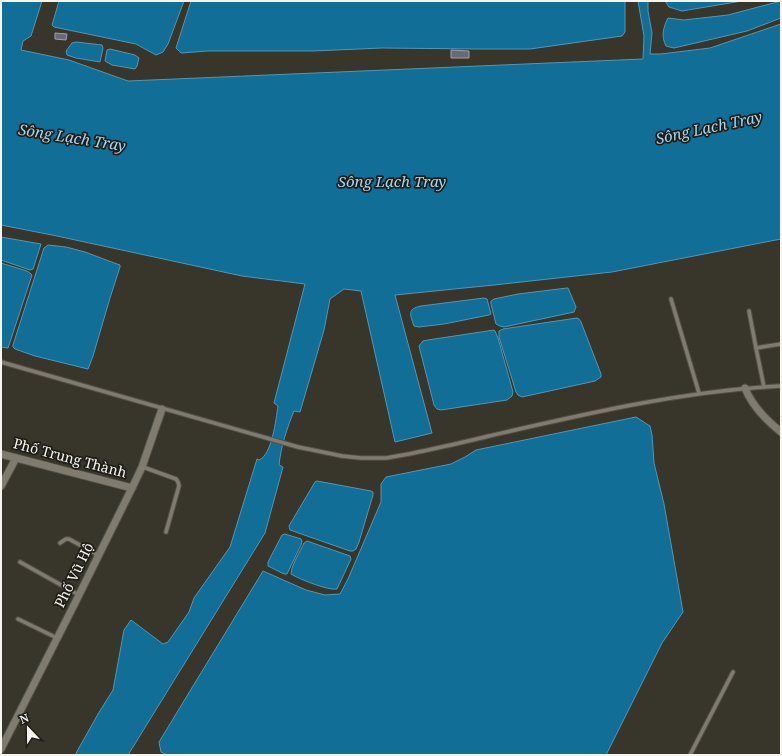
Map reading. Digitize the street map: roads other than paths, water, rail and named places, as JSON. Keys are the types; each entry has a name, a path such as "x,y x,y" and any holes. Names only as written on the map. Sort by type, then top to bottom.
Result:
{"street":[{"path":"745,388 748,396 756,408 781,432"},
{"name":"Phố Vũ Hộ","path":"1,749 133,485 141,468 162,409"},
{"name":"Phố Trung Thành","path":"1,454 133,485"},
{"path":"1,486 16,458"}],"lane":[{"path":"671,300 699,394"},
{"path":"749,312 764,387"},
{"path":"756,348 781,344"},
{"path":"1,362 298,447 342,456 361,458 386,458 614,408 699,394 745,388 781,386"},
{"path":"141,468 176,479 178,482 179,486 166,532"},
{"path":"60,543 66,539 69,539 98,556"},
{"path":"20,562 79,595"},
{"path":"18,619 57,638"},
{"path":"690,755 733,672"}],"water":[{"name":"Sông Lạch Tray","path":"1,1 42,1 31,36 23,41 21,50 69,60 128,81 643,59 644,36 638,1 648,1 648,11 652,33 650,54 710,48 781,24 781,239 612,272 395,295 432,433 395,442 361,291 344,289 330,299 324,330 300,412 294,411 281,451 279,465 283,467 265,533 128,755 75,755 113,690 124,630 131,620 163,644 168,642 189,612 194,598 230,547 257,459 259,460 263,457 273,436 278,406 274,403 305,284 242,276 1,225"},
{"path":"59,1 184,1 168,44 163,52 156,55 136,44 54,27 52,25"},
{"path":"191,1 625,1 625,32 622,36 530,49 382,48 313,51 208,51 181,53 176,48"},
{"path":"665,1 742,1 682,11 669,7"},
{"path":"781,1 781,18 747,31 674,48 666,46 664,42 663,32 668,18 684,20 728,15"},
{"path":"76,42 102,45 103,48 100,62 67,55 66,51 72,43"},
{"path":"110,49 135,55 139,58 135,69 112,65 105,61 107,50"},
{"path":"1,237 41,244 33,269 30,270 1,260"},
{"path":"48,245 66,247 85,252 120,265 88,369 35,356 13,347 44,248"},
{"path":"1,263 27,271 32,275 8,348 1,347"},
{"path":"568,288 576,307 574,312 504,327 496,324 491,304 491,301 494,299 518,294"},
{"path":"484,298 487,299 491,314 489,315 444,324 419,327 414,326 411,318 412,310 417,307"},
{"path":"577,318 581,322 601,377 595,381 522,397 518,395 499,337 499,331 503,329"},
{"path":"494,330 498,338 513,392 512,396 507,400 441,410 437,409 434,405 419,346 423,341"},
{"path":"636,417 650,426 654,463 664,504 683,612 662,643 606,755 167,755 161,752 159,742 263,571 306,590 325,595 340,594 348,579 381,502 381,484 386,477 451,464 476,450"},
{"path":"317,481 373,492 359,542 356,549 353,551 290,530 289,526"},
{"path":"285,534 301,539 302,541 287,574 268,566 268,562 282,535"},
{"path":"307,541 350,556 351,559 337,589 321,586 291,574 292,567 304,543"}]}
